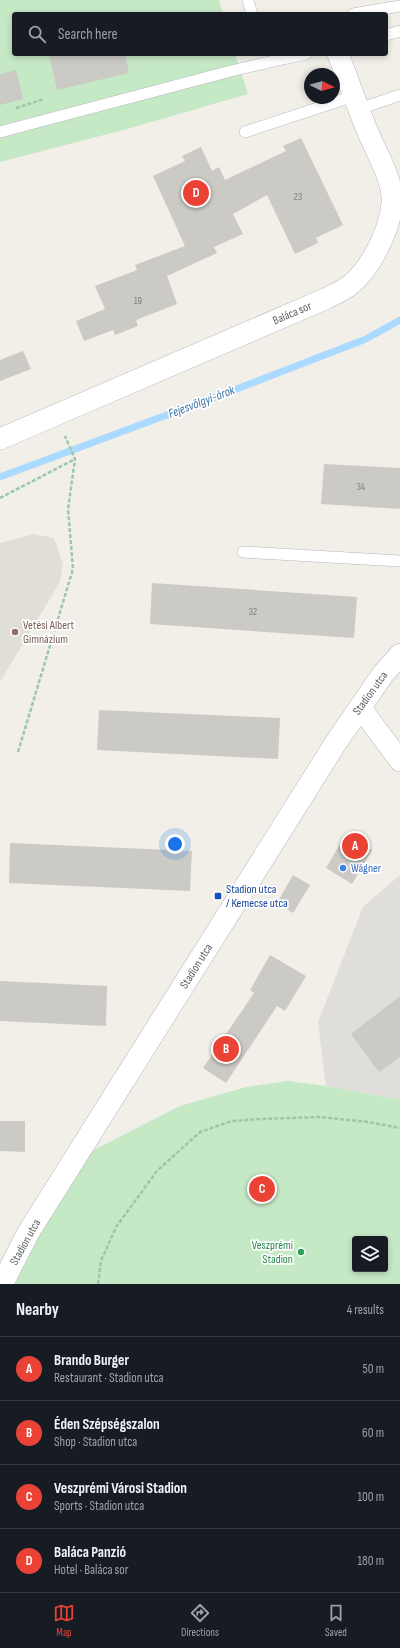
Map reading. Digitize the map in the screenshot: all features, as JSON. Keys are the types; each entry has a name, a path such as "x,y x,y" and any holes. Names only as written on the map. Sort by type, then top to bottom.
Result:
{"street":[{"name":"Baláca sor","path":"0,439 326,299 350,285 373,259 386,230 393,202 389,181 339,56"},
{"name":"Stadion utca","path":"2,1284 28,1233 335,744 383,674 400,656"},
{"path":"360,707 400,761"}],"lane":[{"path":"248,0 251,12"},
{"path":"365,12 400,6"},
{"path":"388,34 400,31"},
{"path":"280,56 287,58"},
{"path":"0,132 231,71 296,56"},
{"path":"245,132 357,103 400,95"},
{"path":"243,552 400,561"}],"path":[{"path":"14,108 44,99"},
{"path":"18,752 73,569 68,509 75,459 65,437"},
{"path":"0,498 75,459"},
{"path":"98,1284 101,1261 116,1227 158,1171 200,1132 232,1121 320,1117 368,1122 400,1128"}],"shaded area":[{"name":"Vetési Albert Gimnázium","path":"33,534 54,538 63,564 60,582 0,682 0,543"},
{"path":"400,875 400,1100 326,1086 318,1022 363,907"}],"green space":[{"path":"0,0 219,0 222,12 12,12 12,56 236,56 248,94 127,129 0,162"},
{"path":"288,1081 326,1086 400,1100 400,1284 2,1284 80,1157 180,1106 246,1087"}],"building":[{"path":"49,56 125,56 129,73 57,90"},
{"path":"16,70 23,99 0,105 0,74"},
{"path":"301,138 343,225 316,238 318,243 295,254 267,195 233,214 243,234 214,247 217,253 167,276 177,304 136,320 138,326 115,335 113,330 84,341 76,321 105,309 95,286 137,270 135,265 185,246 153,176 185,161 182,156 201,147 212,171 219,167 225,180 286,151 283,146"},
{"path":"23,351 31,369 0,381 0,360"},
{"path":"324,464 400,468 400,509 321,504"},
{"path":"152,583 357,597 354,638 150,624"},
{"path":"99,710 280,718 278,759 97,750"},
{"path":"346,834 372,850 352,884 326,868"},
{"path":"10,843 192,851 190,891 9,883"},
{"path":"293,875 310,885 293,913 277,903"},
{"path":"270,955 306,976 285,1011 277,1006 226,1083 203,1068 254,993 250,990"},
{"path":"0,981 107,986 106,1026 0,1021"},
{"path":"400,996 400,1057 379,1072 351,1034"},
{"path":"0,1121 25,1121 25,1152 0,1151"}],"waterway":[{"name":"Fejesvölgyi-árok","path":"0,477 366,339 400,320"}],"place":[{"name":"Baláca Panzió","path":"196,193"},
{"name":"Vetési Albert Gimnázium","path":"15,632"},
{"name":"Brando Burger","path":"355,846"},
{"name":"Wágner","path":"343,868"},
{"name":"Stadion utca / Kemecse utca","path":"218,896"},
{"name":"Éden Szépségszalon","path":"226,1049"},
{"name":"Veszprémi Városi Stadion","path":"262,1189"},
{"name":"Veszprémi Stadion","path":"301,1252"}]}
